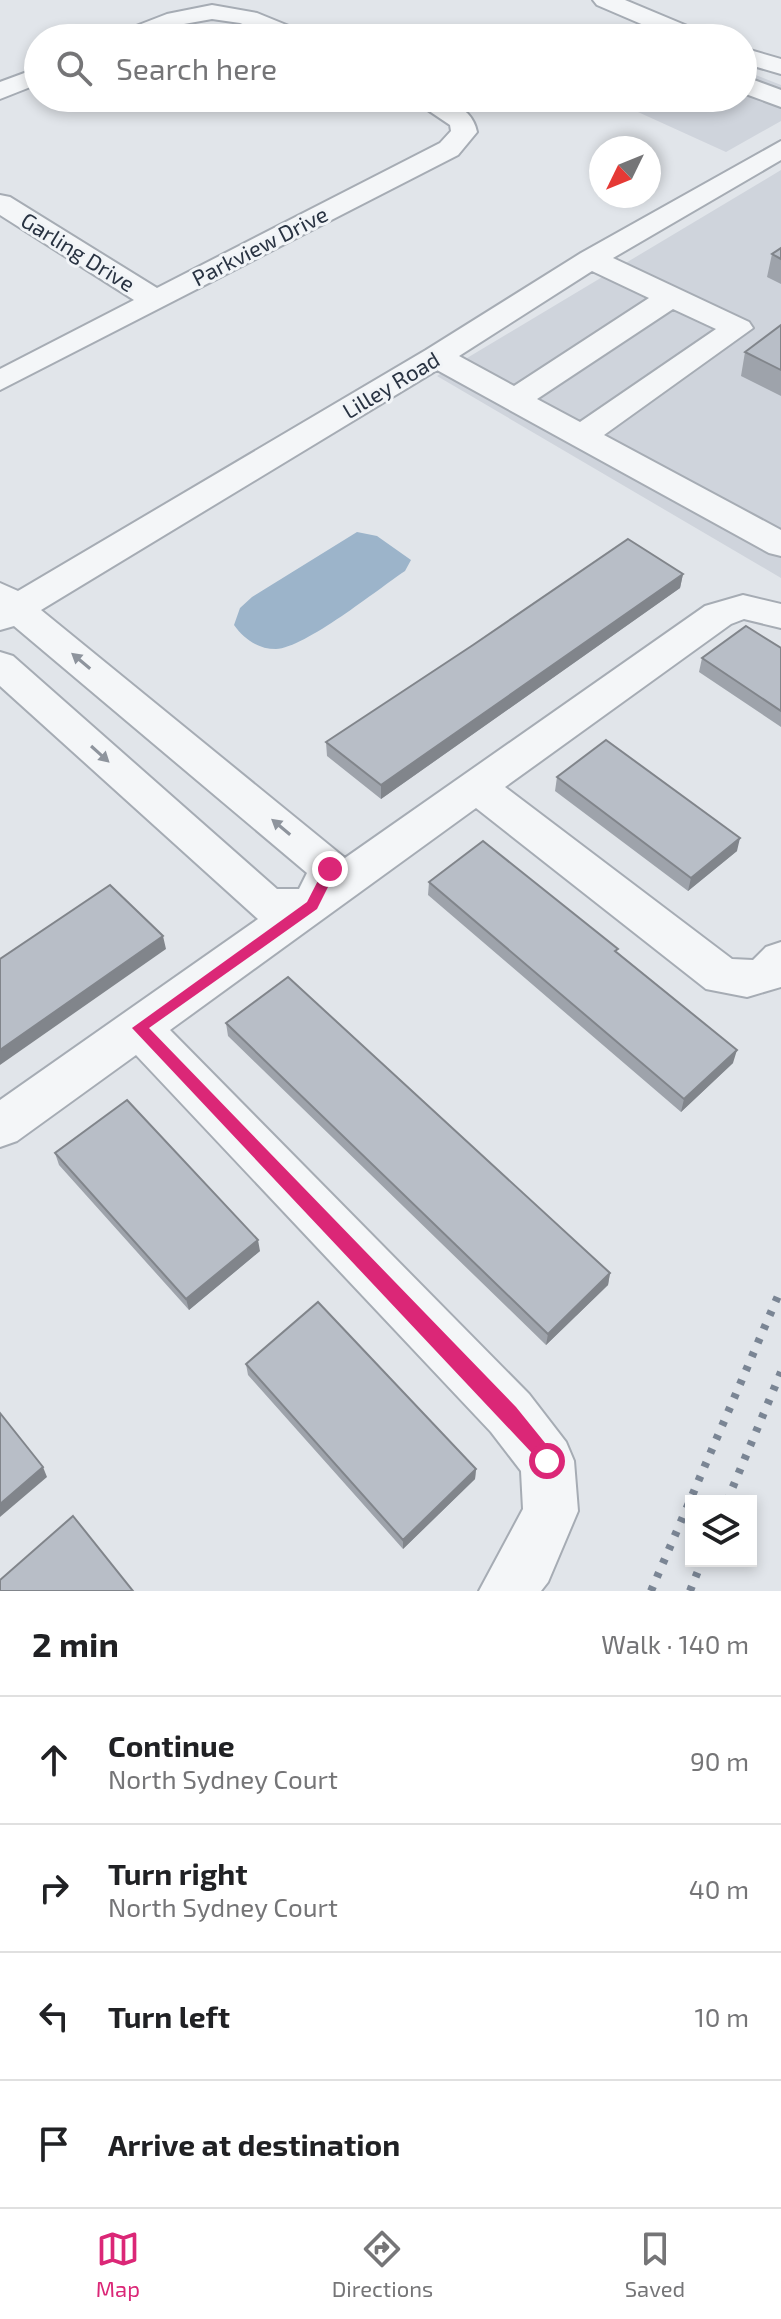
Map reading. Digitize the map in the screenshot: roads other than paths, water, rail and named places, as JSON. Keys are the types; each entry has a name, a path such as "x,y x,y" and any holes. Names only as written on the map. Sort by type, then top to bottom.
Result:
{"street":[{"path":"605,0 662,24"},
{"path":"161,24 183,15 218,10 253,17 268,24"},
{"path":"757,59 781,67"},
{"path":"0,91 24,81"},
{"path":"757,90 781,99"},
{"name":"Parkview Drive","path":"0,381 460,142 464,132 462,121 452,112"},
{"name":"Lilley Road","path":"6,607 437,357 591,259 781,149"},
{"name":"Garling Drive","path":"0,203 155,300"},
{"path":"581,436 738,328 591,259"},
{"path":"514,400 671,297"},
{"path":"437,357 781,545"},
{"path":"6,607 330,869 312,906"},
{"path":"0,1126 718,615 743,607 781,616"},
{"path":"0,665 268,906 312,906"},
{"path":"477,787 721,976 754,981 775,970 781,960"},
{"path":"139,1028 510,1413 547,1461 551,1511 528,1562 507,1591"}],"water":[{"path":"357,532 377,536 411,560 405,571 322,629 289,646 276,649 263,647 247,639 234,625 240,608 252,597"}],"railway":[{"path":"651,1591 781,1289"},
{"path":"730,1495 781,1372"},
{"path":"690,1591 700,1567"}]}
